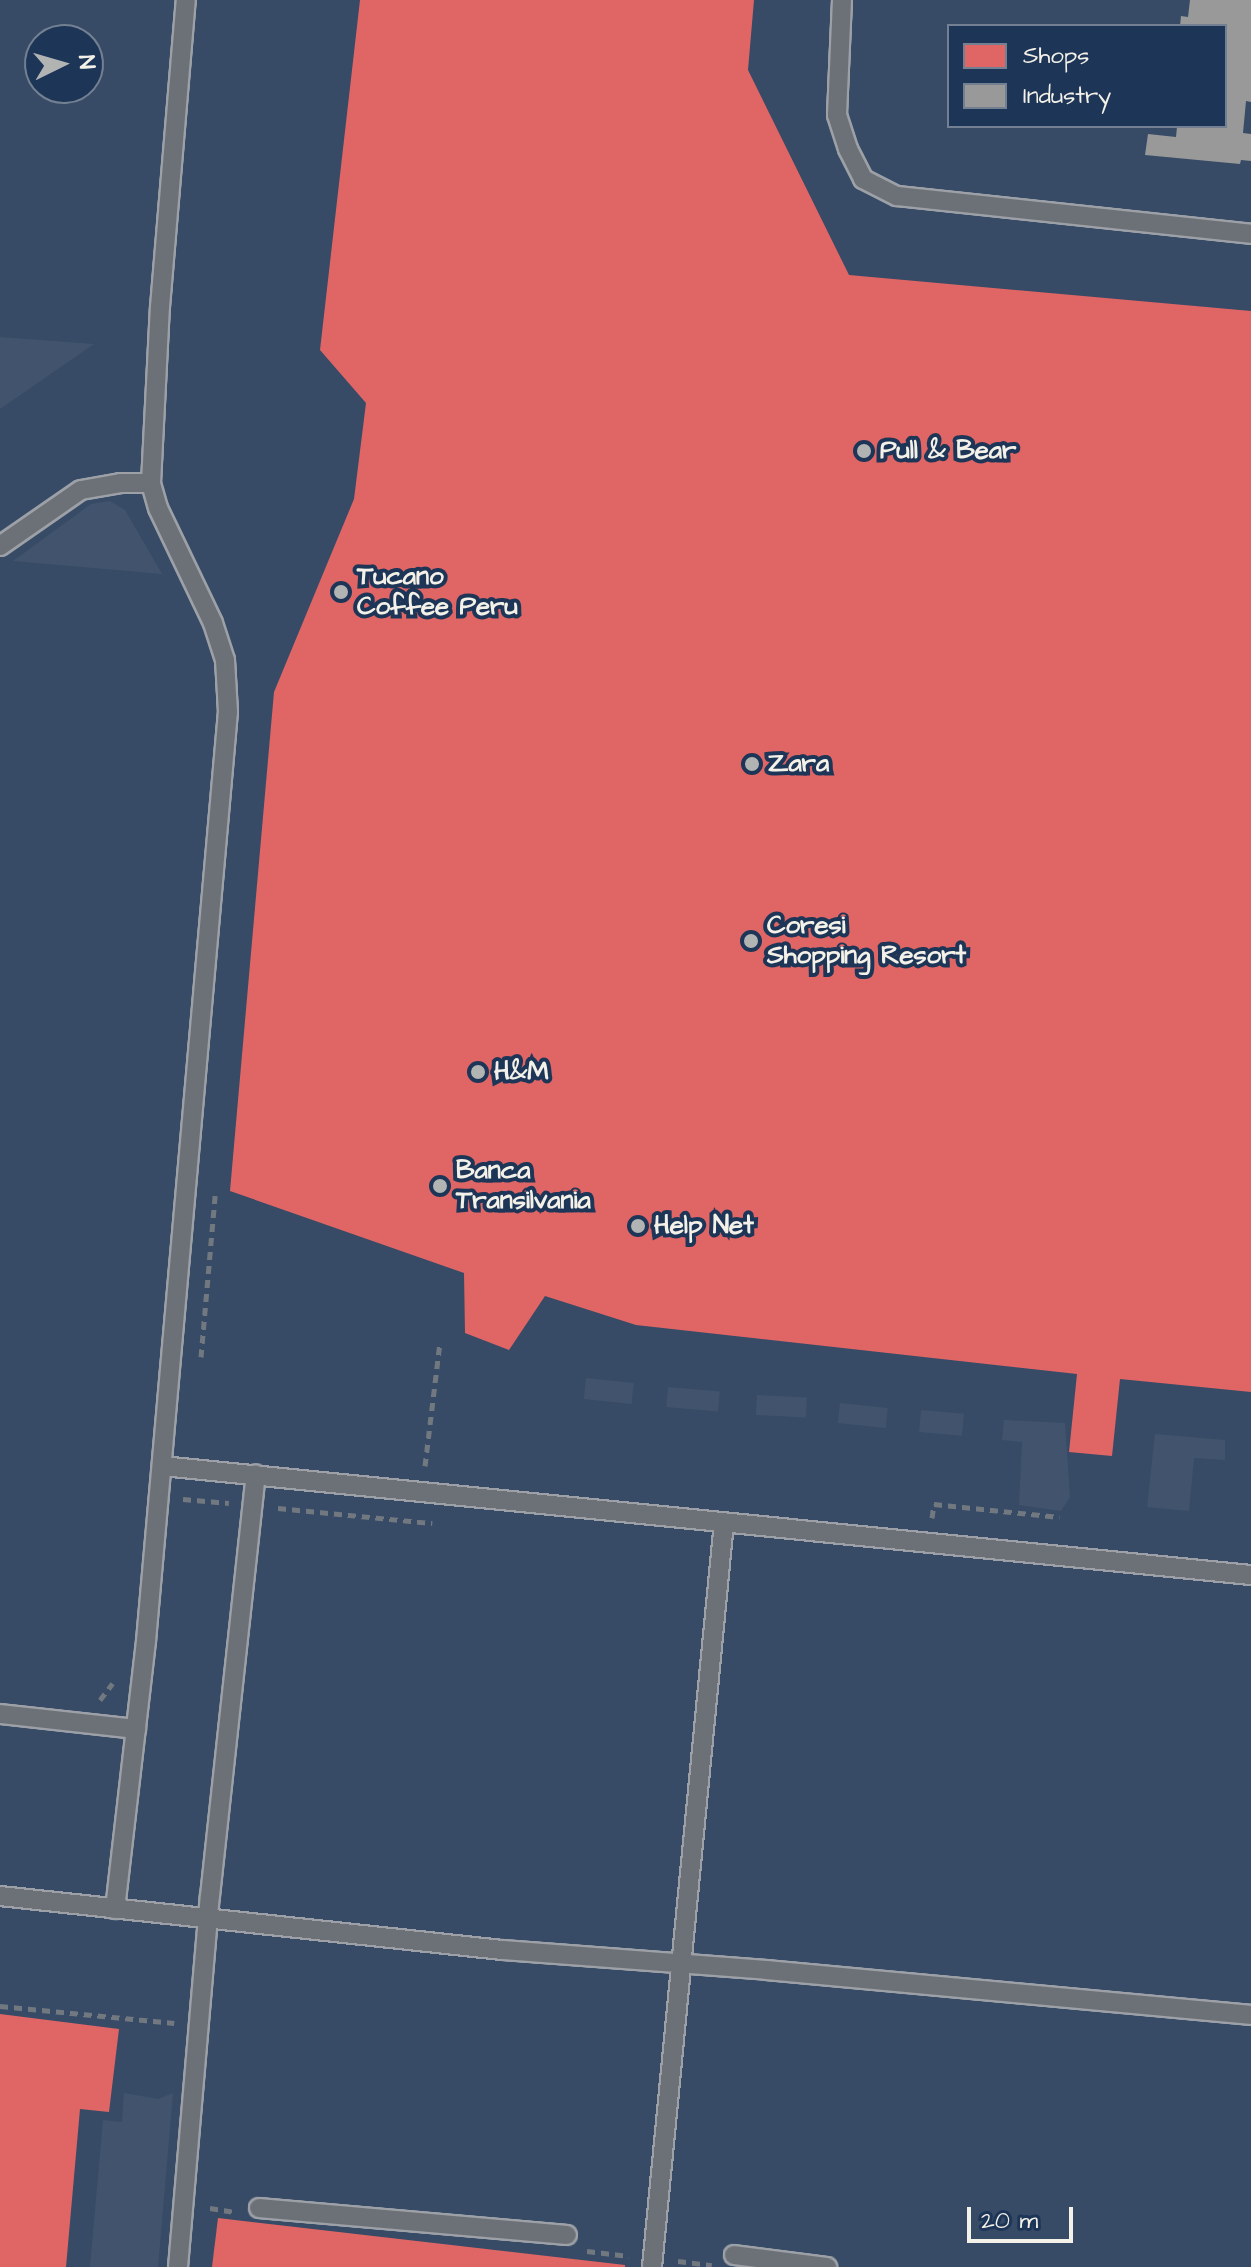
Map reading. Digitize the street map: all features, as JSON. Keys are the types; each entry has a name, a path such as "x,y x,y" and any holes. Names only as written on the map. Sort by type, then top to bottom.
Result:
{"lane":[{"path":"115,1909 162,1466 228,712 225,660 213,623 158,508 151,483 160,307 186,0"},
{"path":"842,0 837,115 848,149 863,179 897,196 1251,234"},
{"path":"0,546 81,490 120,483 151,483"},
{"path":"162,1466 1251,1575"},
{"path":"178,2267 208,1920 256,1475"},
{"path":"652,2267 724,1522"},
{"path":"0,1714 136,1729"},
{"path":"0,1896 208,1920 1251,2015"},
{"path":"259,2208 567,2235"},
{"path":"734,2255 827,2267"}],"path":[{"path":"930,1543 934,1504 1059,1517"},
{"path":"0,2006 200,2026"}],"shaded area":[{"path":"0,0 1251,0 1251,2267 0,2267"},
{"path":"0,337 94,344 0,409"},
{"path":"110,501 125,510 162,574 13,561 91,504"},
{"path":"586,1378 634,1383 632,1404 584,1399"},
{"path":"668,1387 720,1392 718,1411 666,1407"},
{"path":"757,1395 807,1398 806,1418 756,1415"},
{"path":"840,1403 888,1408 886,1428 838,1423"},
{"path":"921,1410 964,1414 962,1436 919,1432"},
{"path":"1004,1420 1065,1423 1070,1497 1061,1511 1019,1505 1022,1442 1002,1440"},
{"path":"1155,1434 1225,1440 1225,1460 1194,1458 1189,1511 1147,1507"},
{"path":"124,2093 158,2099 173,2093 158,2267 90,2267 103,2120 122,2122"}],"building: Shops":[{"name":"Coresi Shopping Resort","path":"360,0 754,0 748,70 849,275 1251,311 1251,1392 1120,1379 1112,1456 1069,1452 1077,1374 636,1325 545,1296 509,1350 465,1333 464,1273 230,1191 274,692 354,499 366,403 320,350"},
{"path":"0,2014 119,2029 109,2112 80,2109 66,2267 0,2267"},
{"path":"218,2218 625,2265 625,2267 212,2267"}],"building: Industry":[{"path":"1190,0 1251,0 1251,102 1246,101 1243,133 1251,134 1251,161 1241,160 1240,164 1145,155 1148,134 1176,137 1177,128 1227,128 1227,24 1180,24 1181,16 1188,17"}],"place":[{"name":"Pull & Bear","path":"864,451"},
{"name":"Tucano Coffee Peru","path":"341,592"},
{"name":"Zara","path":"752,764"},
{"name":"Coresi Shopping Resort","path":"751,941"},
{"name":"H&M","path":"478,1072"},
{"name":"Banca Transilvania","path":"440,1186"},
{"name":"Help Net","path":"638,1226"}]}
